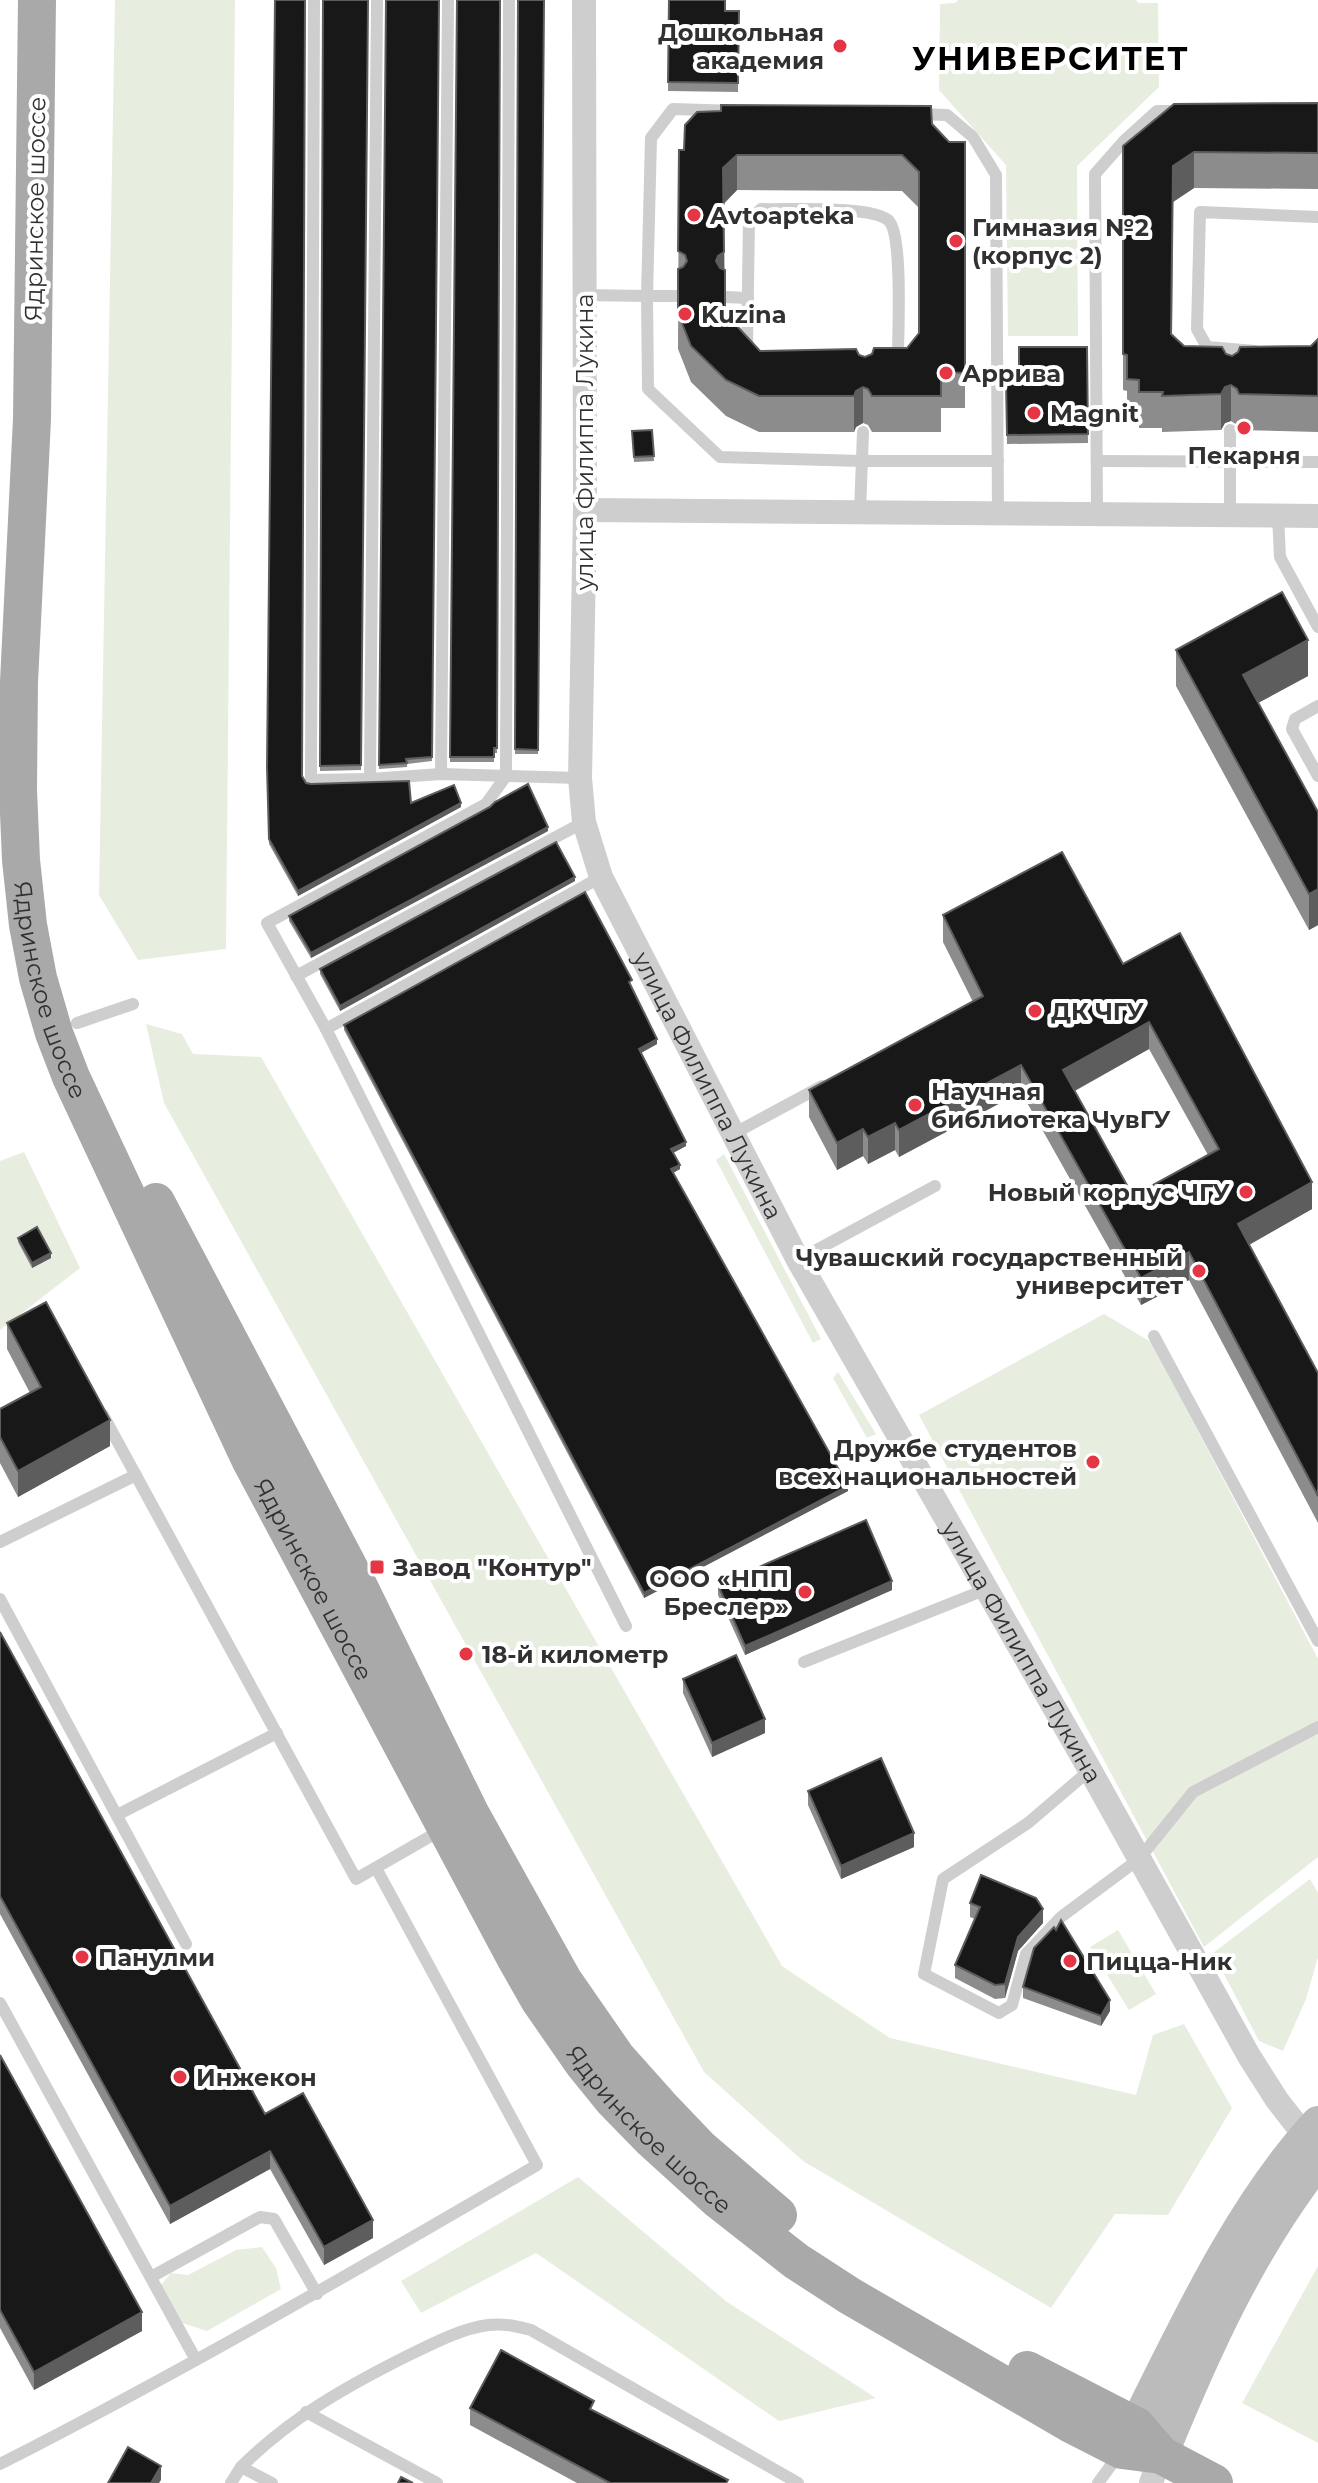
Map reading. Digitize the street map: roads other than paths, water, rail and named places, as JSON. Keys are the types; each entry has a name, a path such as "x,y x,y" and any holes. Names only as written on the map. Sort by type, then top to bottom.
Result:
{"main road":[{"name":"Ядринское шоссе","path":"37,0 32,419 19,682 18,790 28,925 38,978 71,1077 250,1459 458,1820 617,2058 701,2149 768,2207 828,2252 1129,2438"},
{"name":"Ядринское шоссе","path":"32,419 43,682 45,856 57,945 77,1023 115,1117 155,1199 356,1581 458,1820"},
{"path":"1214,2483 1156,2469 1129,2438 1232,2243 1271,2183 1315,2142"},
{"path":"1156,2469 1215,2328 1315,2142"}],"street":[{"name":"улица Филиппа Лукина","path":"584,0 585,510 580,778 584,822 601,877 798,1260 1090,1770 1249,2056 1315,2142"},
{"path":"585,510 1318,516"}],"lane":[{"path":"314,0 311,780 441,774 580,778"},
{"path":"370,779 377,0"},
{"path":"441,774 448,0"},
{"path":"509,0 506,776 486,804 267,923 326,1029 626,1626"},
{"path":"749,111 673,109 651,138 648,389 720,457 998,461"},
{"path":"1097,515 1095,174 1124,141 1157,111 1187,111"},
{"path":"901,114 947,115 973,137 996,175 998,514"},
{"path":"761,209 869,211 889,221 897,240 898,356 890,366 774,370 747,346 748,298 749,221 761,209"},
{"path":"1275,351 1232,356 1207,347 1197,329 1200,212 1318,217"},
{"path":"584,295 678,296"},
{"path":"725,297 748,298"},
{"path":"865,384 866,367"},
{"path":"1230,430 1230,516"},
{"path":"860,512 863,432"},
{"path":"1097,461 1318,462"},
{"path":"1278,516 1280,557 1318,627"},
{"path":"1318,706 1295,719 1292,729 1318,776"},
{"path":"296,976 584,822"},
{"path":"326,1029 601,877"},
{"path":"77,1023 133,1004"},
{"path":"733,1134 837,1078"},
{"path":"798,1260 935,1186"},
{"path":"1154,1336 1318,1641"},
{"path":"99,1407 356,1879 458,1820"},
{"path":"0,1542 136,1475"},
{"path":"804,1662 987,1589"},
{"path":"0,1599 186,1944"},
{"path":"1090,1770 1028,1823 943,1879 924,1974 999,2013 1012,2005 1026,1954 1061,1917 1139,1859 1193,1792 1318,1727"},
{"path":"117,1815 277,1733"},
{"path":"1,2461 317,2294 537,2165 376,1868"},
{"path":"0,2003 196,2360"},
{"path":"151,2277 260,2217 274,2219 317,2294"},
{"path":"231,2483 241,2467 266,2442 349,2385 461,2331 510,2324 531,2330 798,2483"},
{"path":"306,2412 437,2483"},
{"path":"1098,2483 1129,2438"},
{"path":"241,2467 272,2483"}],"place":[{"name":"Дошкольная академия","path":"840,46"},
{"name":"Avtoapteka","path":"694,215"},
{"name":"Гимназия №2 (корпус 2)","path":"956,241"},
{"name":"Kuzina","path":"685,314"},
{"name":"Аррива","path":"946,373"},
{"name":"Magnit","path":"1034,413"},
{"name":"Пекарня","path":"1244,428"},
{"name":"ДК ЧГУ","path":"1035,1011"},
{"name":"Научная библиотека ЧувГУ","path":"915,1105"},
{"name":"Новый корпус ЧГУ","path":"1246,1192"},
{"name":"Чувашский государственный университет","path":"1199,1271"},
{"name":"Дружбе студентов всех национальностей","path":"1093,1462"},
{"name":"Завод \"Контур\"","path":"377,1567"},
{"name":"ООО «НПП Бреслер»","path":"805,1592"},
{"name":"18-й километр","path":"466,1654"},
{"name":"Панулми","path":"82,1957"},
{"name":"Пицца-Ник","path":"1070,1961"},
{"name":"Инжекон","path":"180,2077"}],"district":[{"name":"УНИВЕРСИТЕТ","path":"1051,58"}]}
